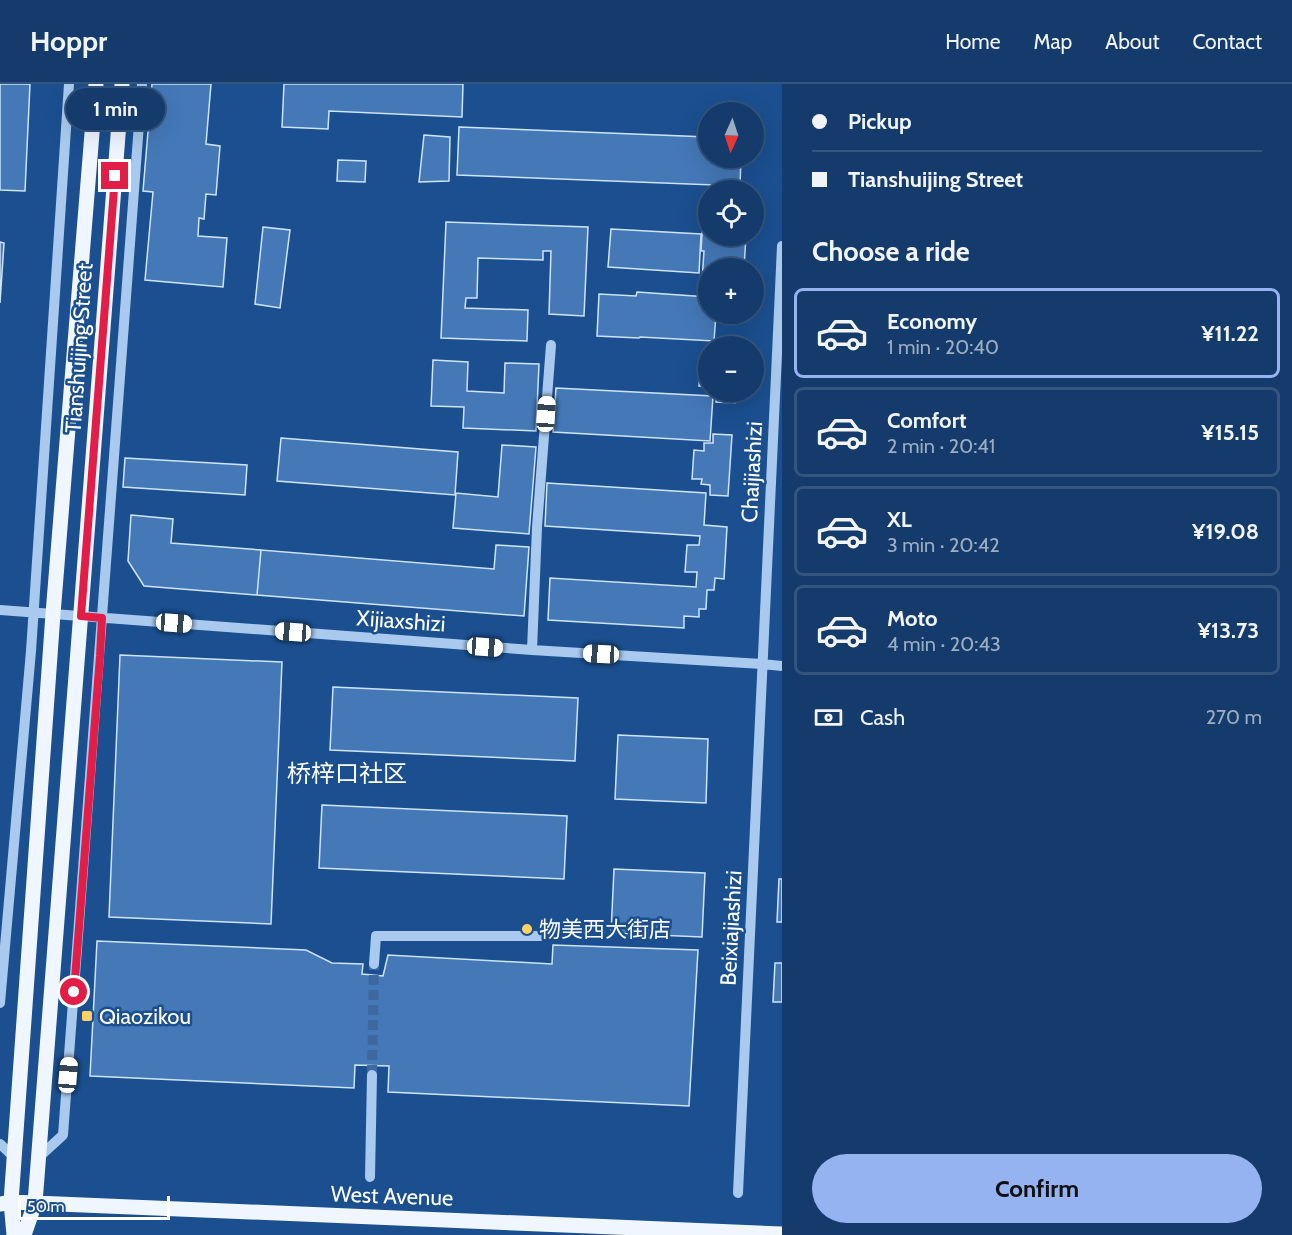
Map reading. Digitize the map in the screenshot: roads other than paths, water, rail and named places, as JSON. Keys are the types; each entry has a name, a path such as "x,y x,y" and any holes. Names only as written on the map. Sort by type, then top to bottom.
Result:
{"main road":[{"name":"Tianshuijing Street","path":"53,614 96,84"},
{"name":"Tianshuijing Street","path":"81,616 122,84"},
{"path":"14,1235 4,1202 14,1157 53,614"},
{"path":"24,1235 35,1203 81,616"},
{"name":"West Avenue","path":"4,1202 782,1234"}],"street":[{"path":"0,1003 33,612 69,84"},
{"path":"39,1157 63,1135 142,84"},
{"name":"Chaijiashizi","path":"762,664 782,246"},
{"path":"532,650 537,527 551,345"},
{"name":"Xijiaxshizi","path":"0,610 532,650 782,666"},
{"name":"Beixiajiashizi","path":"738,1193 762,664"},
{"path":"374,964 376,936 545,936"},
{"path":"370,1177 372,1075"},
{"path":"0,1144 14,1157"}],"tunnel":[{"path":"372,1075 374,964"}],"place":[{"name":"物美西大街店","path":"527,929"},
{"name":"Qiaozikou","path":"87,1016"}],"district":[{"name":"桥梓口社区","path":"347,773"}]}
